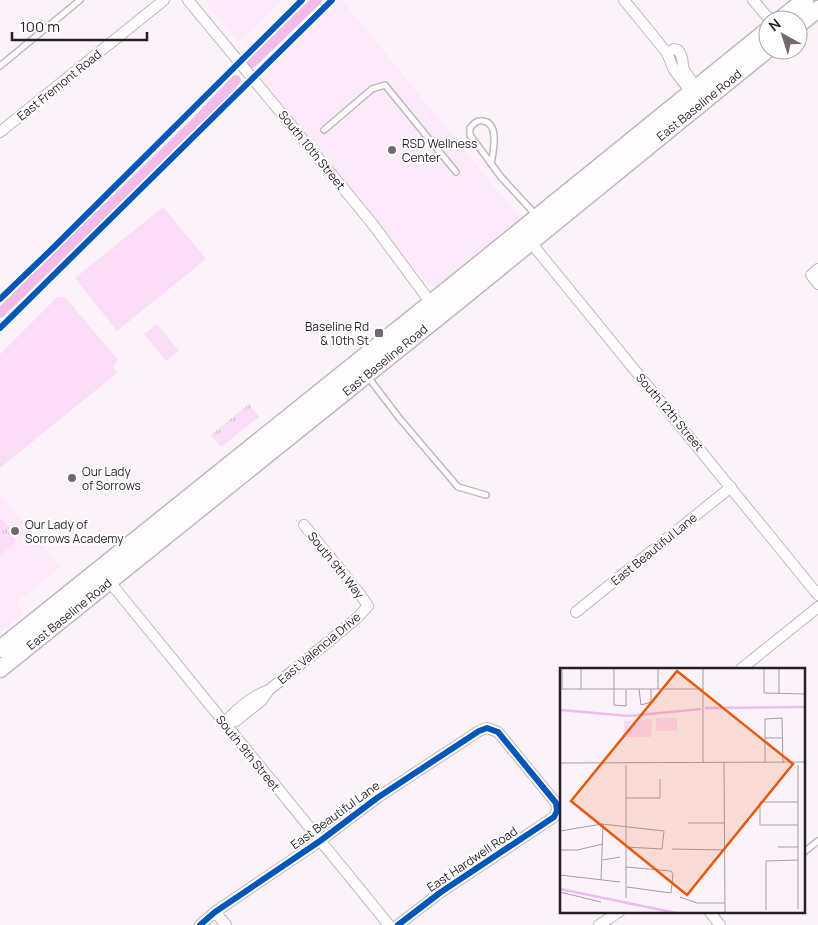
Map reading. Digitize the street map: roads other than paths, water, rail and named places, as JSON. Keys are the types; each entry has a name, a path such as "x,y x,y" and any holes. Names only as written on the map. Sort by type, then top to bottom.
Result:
{"main road":[{"path":"792,10 804,0"},
{"path":"808,17 818,9"},
{"name":"East Baseline Road","path":"0,649 104,575 436,309 653,133 694,90 758,38"},
{"name":"East Baseline Road","path":"526,236 537,217 758,56"},
{"name":"East Baseline Road","path":"283,432 366,375 436,309"},
{"name":"East Baseline Road","path":"0,669 104,575"}],"street":[{"name":"East Fremont Road","path":"0,132 164,0"},
{"name":"South 10th Street","path":"188,0 371,222 436,309"},
{"path":"624,0 667,53 674,49 678,50 684,59 683,66 694,90"},
{"path":"753,0 762,10"},
{"name":"South 12th Street","path":"526,236 818,595"},
{"path":"814,272 818,284"},
{"name":"East Beautiful Lane","path":"576,612 731,487"},
{"name":"South 9th Way","path":"304,525 368,606"},
{"name":"South 9th Street","path":"104,575 389,925"},
{"name":"East Valencia Drive","path":"224,724 236,721 262,700 269,690 356,619 368,606"},
{"path":"742,668 818,606"},
{"name":"East Beautiful Lane","path":"200,925 215,912 320,841 376,798 479,730 487,728"},
{"name":"East Hardwell Road","path":"398,925 440,892 545,824 554,817 557,811 556,803 498,732 487,728"},
{"path":"215,912 226,925"},
{"path":"599,925 618,912"},
{"path":"710,912 720,925"}],"lane":[{"path":"0,66 80,0"},
{"path":"324,130 372,90 384,85 456,172"},
{"path":"492,164 495,138 492,128 487,122 481,120 475,122 470,128 470,135 501,177 537,217"},
{"path":"366,375 400,419 458,487 486,495"},
{"path":"806,850 818,841"}],"waterway":[{"path":"252,63 317,0"},
{"path":"0,313 197,121 236,80"}],"place":[{"name":"RSD Wellness Center","path":"392,150"},
{"name":"Baseline Rd & 10th St","path":"379,333"},
{"name":"Our Lady of Sorrows","path":"72,478"},
{"name":"Our Lady of Sorrows Academy","path":"15,531"}]}
